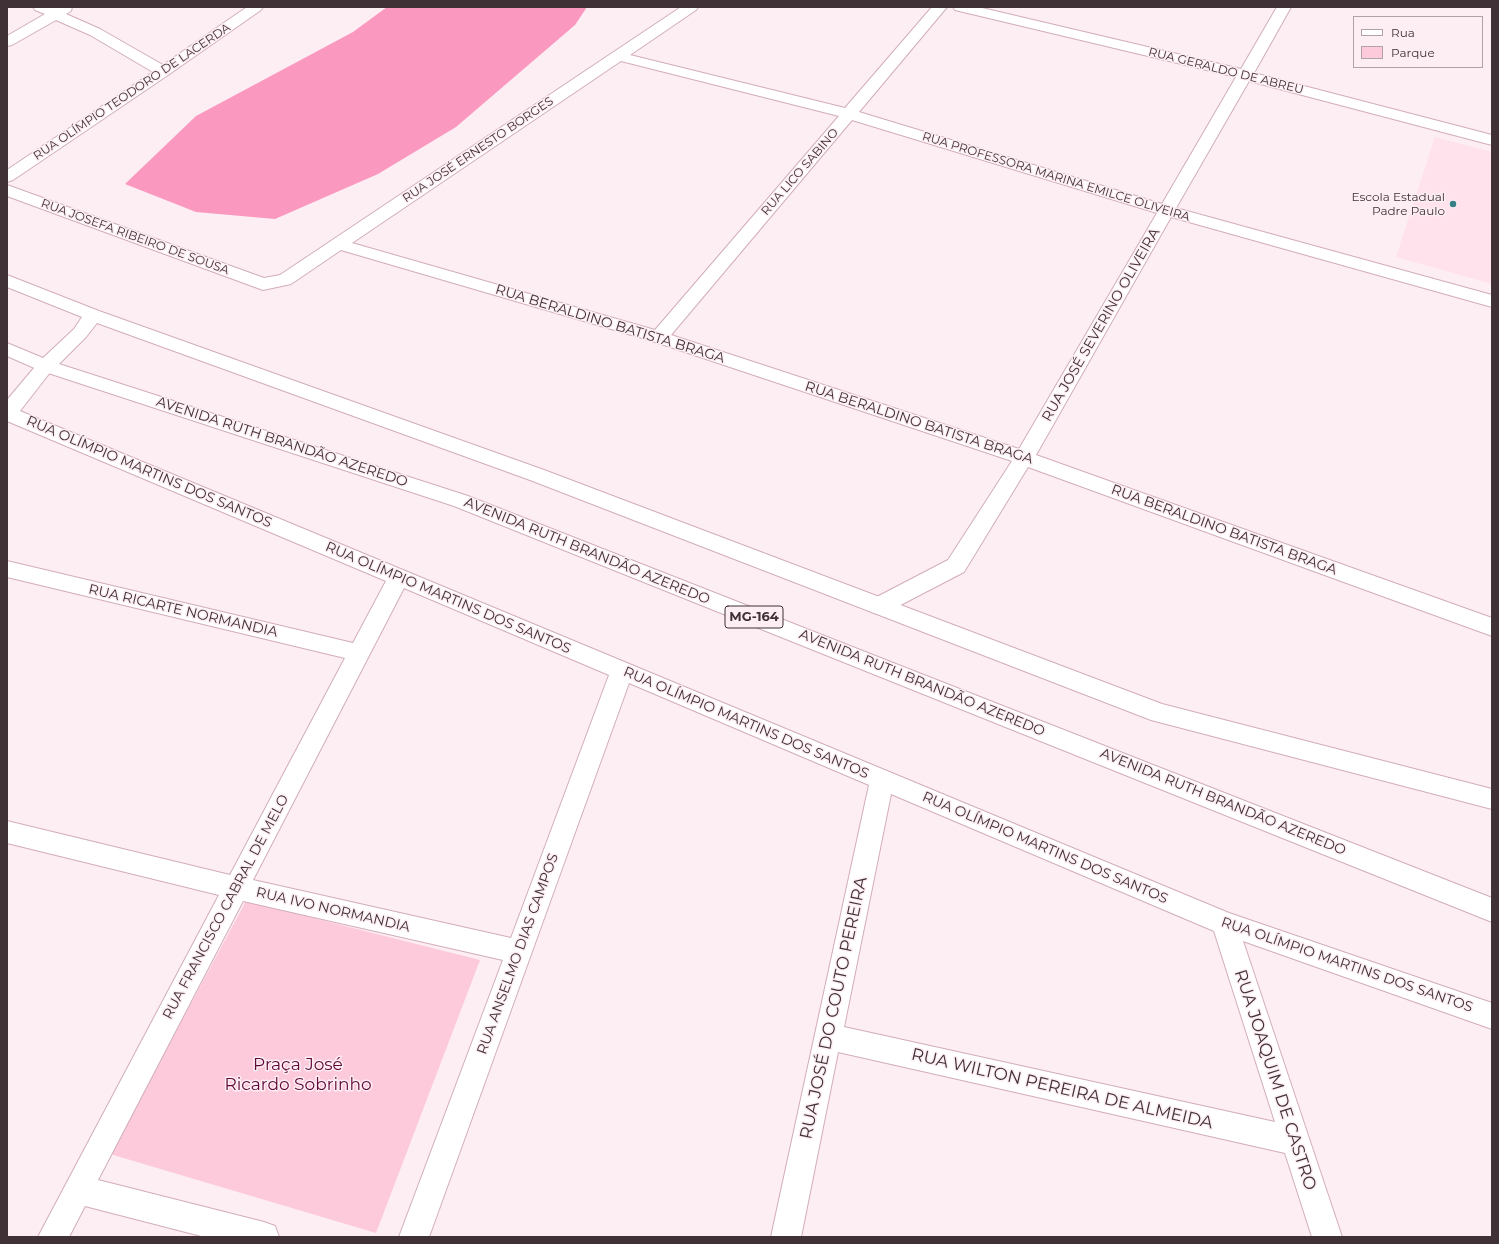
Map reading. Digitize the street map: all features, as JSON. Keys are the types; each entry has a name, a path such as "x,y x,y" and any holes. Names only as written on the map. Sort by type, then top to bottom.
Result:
{"street":[{"path":"40,7 61,10 95,32 164,72"},
{"name":"RUA OLÍMPIO TEODORO DE LACERDA","path":"7,177 164,72 256,7"},
{"name":"RUA JOSÉ ERNESTO BORGES","path":"263,284 285,280 691,7"},
{"name":"RUA LICO SABINO","path":"659,337 940,7"},
{"name":"RUA GERALDO DE ABREU","path":"960,7 1246,74 1492,140"},
{"name":"RUA JOSÉ SEVERINO OLIVEIRA","path":"879,606 956,566 1024,458 1284,7"},
{"path":"7,42 61,10"},
{"name":"RUA PROFESSORA MARINA EMILCE OLIVEIRA","path":"618,56 849,114 1167,211 1492,301"},
{"name":"RUA JOSEFA RIBEIRO DE SOUSA","path":"7,190 263,284"},
{"name":"RUA BERALDINO BATISTA BRAGA","path":"338,244 659,337 1024,458 1492,627"},
{"path":"7,281 93,315 537,475 1159,713 1492,799"},
{"path":"7,413 46,366 80,333 93,315"},
{"name":"AVENIDA RUTH BRANDÃO AZEREDO","path":"7,349 46,366 461,501 1492,910"},
{"name":"RUA OLÍMPIO MARTINS DOS SANTOS","path":"7,413 1224,923 1492,1016"},
{"name":"RUA RICARTE NORMANDIA","path":"7,569 359,653"},
{"name":"RUA FRANCISCO CABRAL DE MELO","path":"53,1237 399,577"},
{"name":"RUA ANSELMO DIAS CAMPOS","path":"414,1237 622,671"},
{"name":"RUA JOSÉ DO COUTO PEREIRA","path":"786,1237 882,780"},
{"name":"RUA IVO NORMANDIA","path":"7,832 236,888 519,952"},
{"name":"RUA JOAQUIM DE CASTRO","path":"1224,923 1327,1237"},
{"name":"RUA WILTON PEREIRA DE ALMEIDA","path":"828,1037 1295,1141"},
{"path":"78,1190 264,1237"}],"shaded area":[{"path":"387,7 587,7 575,25 456,127 378,174 275,219 196,212 125,184 196,116 353,32"},
{"name":"Escola Estadual Padre Paulo","path":"1435,137 1492,152 1492,284 1396,257"}],"green space":[{"name":"Praça José Ricardo Sobrinho","path":"246,901 480,960 376,1233 110,1154"}],"place":[{"name":"Escola Estadual Padre Paulo","path":"1453,204"}]}
